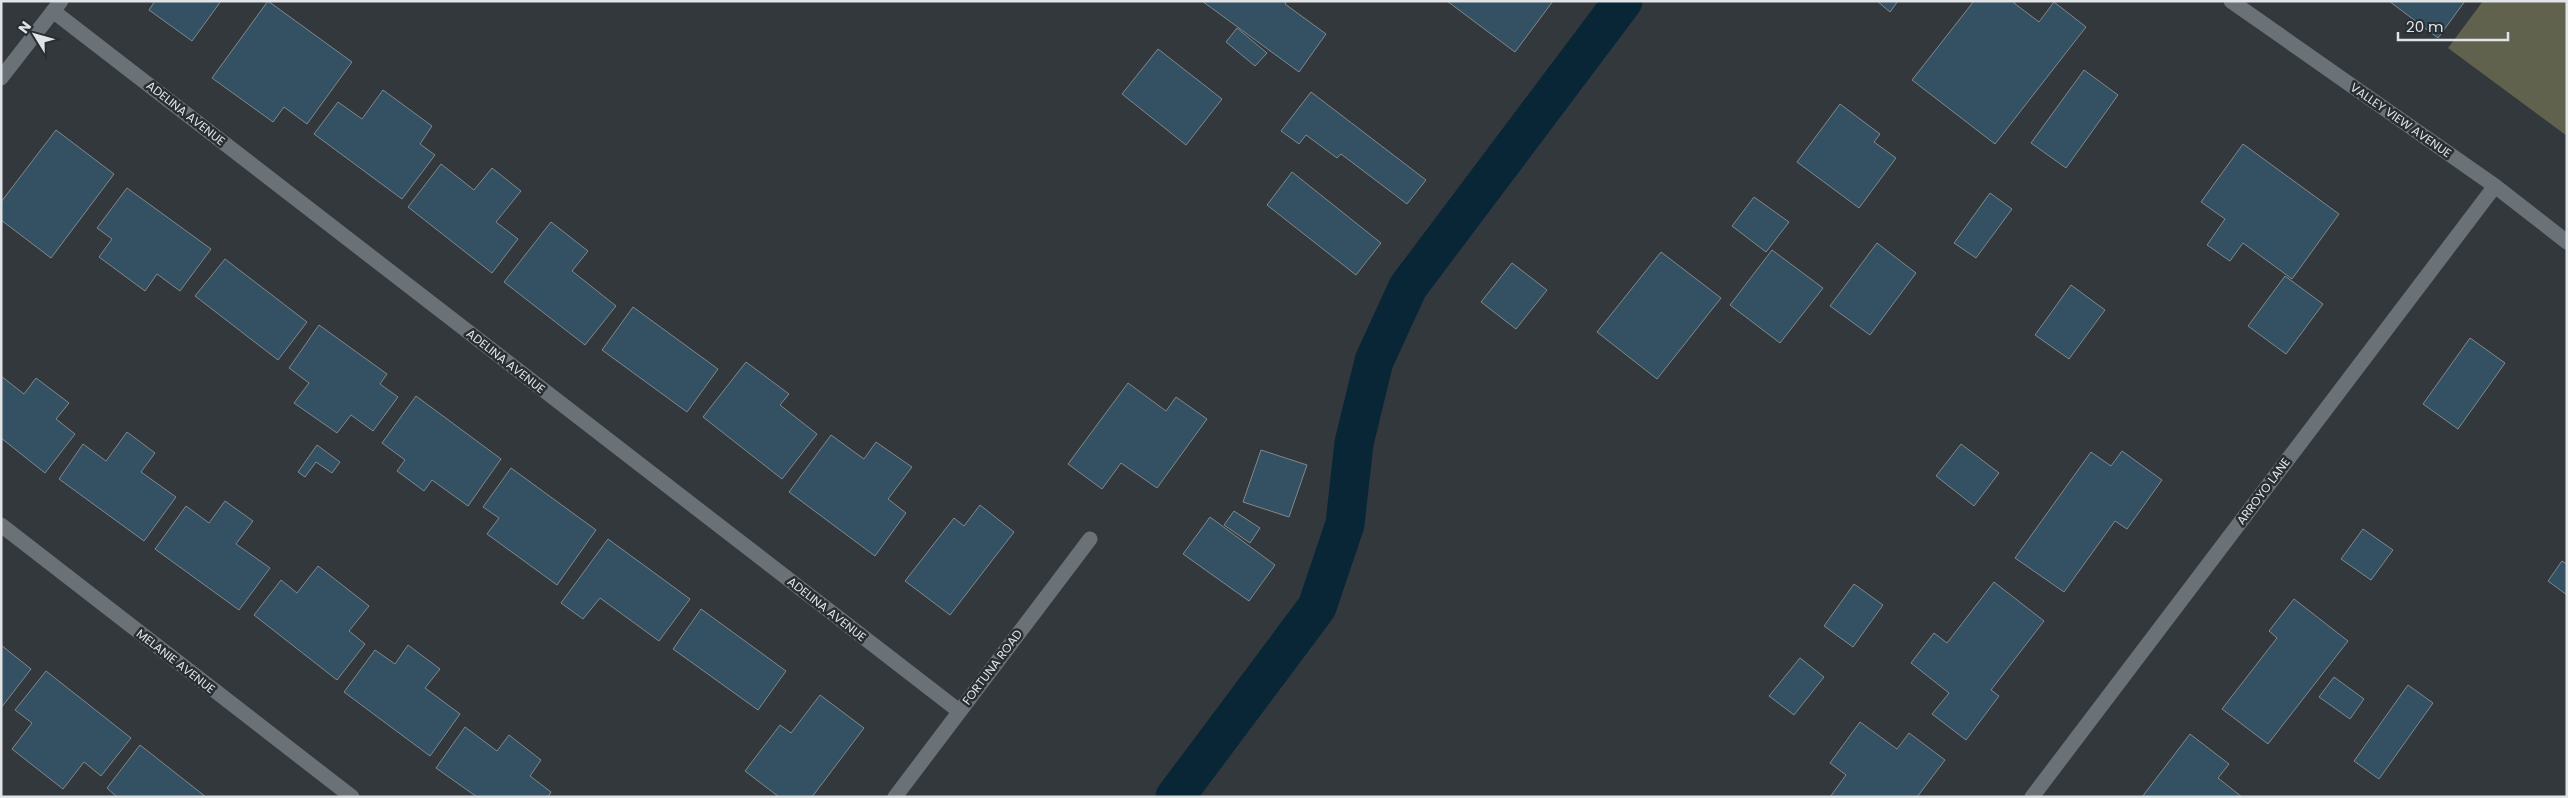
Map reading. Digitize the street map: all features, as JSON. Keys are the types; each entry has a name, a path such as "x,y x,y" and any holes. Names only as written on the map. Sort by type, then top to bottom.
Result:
{"street":[{"name":"VALLEY VIEW AVENUE","path":"2231,1 2495,186 2567,242"},
{"path":"1,78 57,6"},
{"name":"ADELINA AVENUE","path":"57,6 959,711"},
{"name":"ARROYO LANE","path":"2032,797 2495,186"},
{"name":"MELANIE AVENUE","path":"1,526 352,797"},
{"name":"FORTUNA ROAD","path":"896,797 1090,539"}],"green space":[{"path":"2483,1 2567,1 2567,136 2448,48"}],"building":[{"path":"155,1 221,1 192,41 149,10"},
{"path":"268,1 352,62 307,124 284,107 273,122 212,78"},
{"path":"1202,1 1287,1 1285,4 1326,34 1299,72"},
{"path":"1447,1 1553,1 1515,52"},
{"path":"1877,1 1898,1 1890,12"},
{"path":"1974,1 2015,1 2014,3 2039,22 2054,2 2086,27 1995,144 1912,80"},
{"path":"2389,1 2465,1 2438,38"},
{"path":"1237,28 1267,53 1255,66 1226,42"},
{"path":"1158,49 1222,99 1186,145 1122,94"},
{"path":"2084,70 2118,95 2066,168 2031,143"},
{"path":"383,90 432,126 420,144 435,155 402,199 314,134 338,102 362,119"},
{"path":"1311,92 1426,180 1407,204 1341,154 1337,158 1306,135 1299,144 1281,131"},
{"path":"1840,104 1880,134 1874,142 1896,158 1859,208 1797,162"},
{"path":"56,130 114,174 51,258 1,220 1,202"},
{"path":"2243,144 2339,214 2292,279 2243,243 2230,261 2207,245 2225,219 2201,202"},
{"path":"441,164 474,190 492,168 521,191 496,222 518,239 492,273 408,207"},
{"path":"1292,172 1381,243 1356,275 1267,205"},
{"path":"127,188 211,249 180,291 157,274 145,291 99,257 112,239 97,228"},
{"path":"1990,193 2012,209 1976,258 1954,243"},
{"path":"1754,197 1789,222 1766,252 1732,226"},
{"path":"551,222 588,251 572,271 616,306 585,345 504,282"},
{"path":"1877,243 1916,273 1870,335 1830,306"},
{"path":"1772,250 1823,288 1780,343 1730,305"},
{"path":"1661,252 1721,298 1657,379 1597,332"},
{"path":"225,259 307,322 278,360 195,296"},
{"path":"1512,263 1547,290 1516,329 1481,302"},
{"path":"2285,276 2323,304 2286,354 2248,326"},
{"path":"2071,285 2105,310 2069,359 2035,335"},
{"path":"633,307 718,369 687,412 602,350"},
{"path":"319,325 387,374 380,384 398,397 373,431 351,415 337,433 294,403 309,383 289,368"},
{"path":"2470,338 2505,363 2458,429 2423,404"},
{"path":"746,362 789,394 780,405 817,434 782,479 703,417"},
{"path":"1,376 24,394 36,378 69,403 56,419 75,434 45,473 1,438"},
{"path":"1128,383 1166,411 1176,397 1207,419 1157,488 1121,463 1102,489 1068,464"},
{"path":"416,396 501,459 468,506 432,480 424,491 397,471 405,460 382,443"},
{"path":"127,432 155,453 141,472 176,497 144,541 59,479 83,444 106,461"},
{"path":"831,435 864,459 876,442 912,467 888,499 906,513 875,556 789,492"},
{"path":"1961,444 1999,473 1974,506 1936,476"},
{"path":"317,445 340,462 332,473 316,462 305,477 298,472"},
{"path":"1261,450 1307,465 1289,517 1243,502"},
{"path":"2122,451 2162,480 2127,529 2115,521 2064,592 2015,558 2091,452 2111,466"},
{"path":"511,468 596,530 557,585 487,534 499,518 483,507"},
{"path":"225,501 253,521 236,544 270,568 239,610 155,549 186,506 209,523"},
{"path":"980,505 1014,532 950,615 905,581 954,518 964,526"},
{"path":"1234,511 1260,528 1250,543 1224,525"},
{"path":"1210,517 1275,565 1249,601 1183,554"},
{"path":"2363,529 2393,550 2371,580 2341,559"},
{"path":"608,539 690,599 659,641 600,598 583,619 561,603"},
{"path":"2562,561 2567,564 2567,595 2548,581"},
{"path":"318,566 369,606 349,631 365,644 337,680 254,615 281,580 297,593"},
{"path":"1994,582 2044,621 1991,690 1999,696 1966,740 1932,714 1949,693 1911,663 1934,633 1947,643"},
{"path":"1854,584 1883,605 1853,647 1824,626"},
{"path":"2294,599 2348,641 2268,744 2222,709 2277,638 2269,631"},
{"path":"701,609 786,671 758,710 673,649"},
{"path":"1,645 31,669 1,708"},
{"path":"408,645 440,669 425,688 460,714 430,756 344,692 375,650 395,664"},
{"path":"1800,658 1824,677 1794,715 1769,696"},
{"path":"46,671 131,738 101,776 84,762 63,789 12,749 32,723 15,710"},
{"path":"2334,677 2364,699 2350,719 2319,697"},
{"path":"2408,685 2433,703 2379,779 2354,761"},
{"path":"820,695 864,728 812,797 779,797 745,771 780,725 791,733"},
{"path":"1860,722 1897,749 1909,733 1945,760 1917,797 1830,797 1846,775 1830,763"},
{"path":"465,727 497,751 509,735 541,760 530,776 551,792 548,797 477,797 436,768"},
{"path":"2190,734 2229,764 2218,778 2242,797 2142,797"},
{"path":"140,745 206,797 117,797 107,788"}],"waterway":[{"path":"1175,797 1317,607 1345,524 1354,443 1374,361 1408,287 1623,1"}]}
